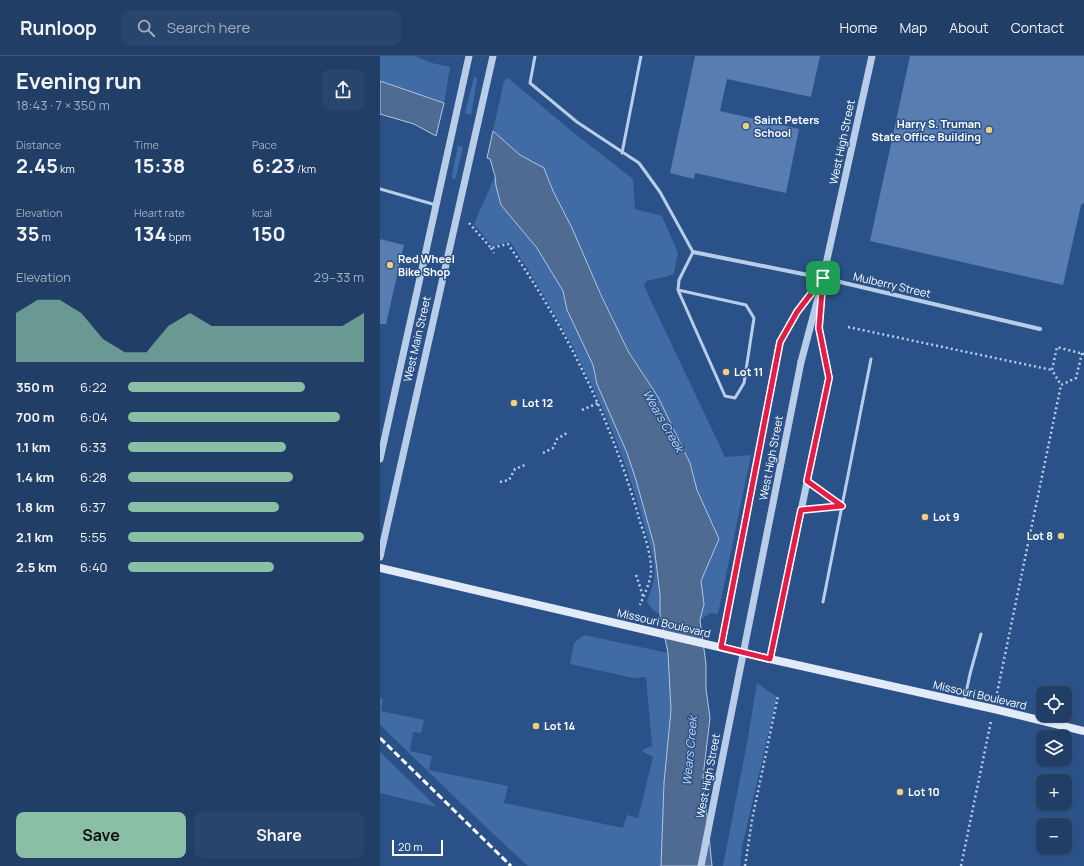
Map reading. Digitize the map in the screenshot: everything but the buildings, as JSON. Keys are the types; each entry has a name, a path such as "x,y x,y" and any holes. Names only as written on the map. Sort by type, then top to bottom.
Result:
{"main road":[{"name":"Missouri Boulevard","path":"380,568 1084,731"}],"street":[{"name":"West Main Street","path":"380,459 469,56"},
{"name":"West Main Street","path":"380,557 493,56"},
{"name":"West High Street","path":"701,866 801,362 823,278 872,56"},
{"name":"Mulberry Street","path":"693,252 823,278 1040,330"},
{"path":"770,659 829,378 819,328 823,278"},
{"path":"721,647 780,342 797,312 823,278"}],"lane":[{"path":"535,56 530,83 577,122 639,163 660,192 693,252 679,280 678,290 725,396 735,398 744,383 754,318 746,304 678,290"},
{"path":"622,153 641,56"},
{"path":"380,190 436,205"},
{"path":"823,602 871,359"},
{"path":"807,481 842,506"},
{"path":"801,510 842,506"},
{"path":"964,702 981,634"}],"path":[{"path":"469,223 494,253"},
{"path":"491,248 508,244 539,290 568,340 587,377 617,448 648,550 651,574 640,605"},
{"path":"848,327 1052,370"},
{"path":"961,866 1061,385 1052,370 1058,347 1083,354 1076,378 1061,385"},
{"path":"582,410 598,403"},
{"path":"543,452 553,448 557,439 568,433"},
{"path":"500,482 509,480 515,470 525,465"},
{"path":"636,575 643,597"},
{"path":"745,866 752,820 778,696"}],"shaded area":[{"path":"380,56 414,56 432,63 450,67 444,103 380,81"},
{"path":"474,77 476,77 477,80 471,115 465,113"},
{"path":"508,78 574,133 633,179 635,209 662,216 678,253 674,273 669,276 646,281 644,286 725,457 751,455 718,614 710,613 700,620 704,604 701,581 719,539 697,490 690,463 658,397 628,351 553,191 544,168 520,155 493,131 504,81"},
{"path":"458,145 463,148 455,180 452,176"},
{"path":"495,176 501,205 537,248 563,291 567,310 593,365 597,384 627,453 654,545 660,595 660,614 652,609 647,602 655,573 650,544 633,487 620,450 589,379 552,310 511,243 509,242 492,246 474,224"},
{"path":"584,635 668,653 671,710 664,783 661,866 528,866 380,725 380,698 383,699 381,711 424,720 421,733 413,732 410,751 432,756 429,770 508,786 504,803 623,828 627,815 638,818 653,757 642,751 652,746 646,677 633,678 570,664 574,643"},
{"path":"757,683 777,697 742,847 740,866 723,866 747,743"},
{"path":"380,752 437,807 380,793"}],"water":[{"path":"380,81 444,103 436,136 414,124 380,114"},
{"name":"Wears Creek","path":"493,131 520,155 544,168 553,191 572,228 601,295 628,351 658,397 690,463 697,490 719,539 701,581 704,604 700,620 706,664 706,689 710,718 703,777 712,866 661,866 664,783 671,710 668,653 660,614 660,595 654,545 627,453 597,384 593,365 567,310 563,291 537,248 501,205 490,159 487,158"}],"railway":[{"path":"380,738 511,866"}],"place":[{"name":"Saint Peters School","path":"746,126"},
{"name":"Harry S. Truman State Office Building","path":"989,130"},
{"name":"Red Wheel Bike Shop","path":"390,265"},
{"name":"Lot 11","path":"726,372"},
{"name":"Lot 12","path":"514,403"},
{"name":"Lot 9","path":"925,517"},
{"name":"Lot 8","path":"1061,536"},
{"name":"Lot 14","path":"536,726"},
{"name":"Lot 10","path":"900,792"}],"route":[{"path":"823,278 819,328 829,378 807,481 842,506 801,510 770,659 721,647 780,342 797,312 823,278"}]}
